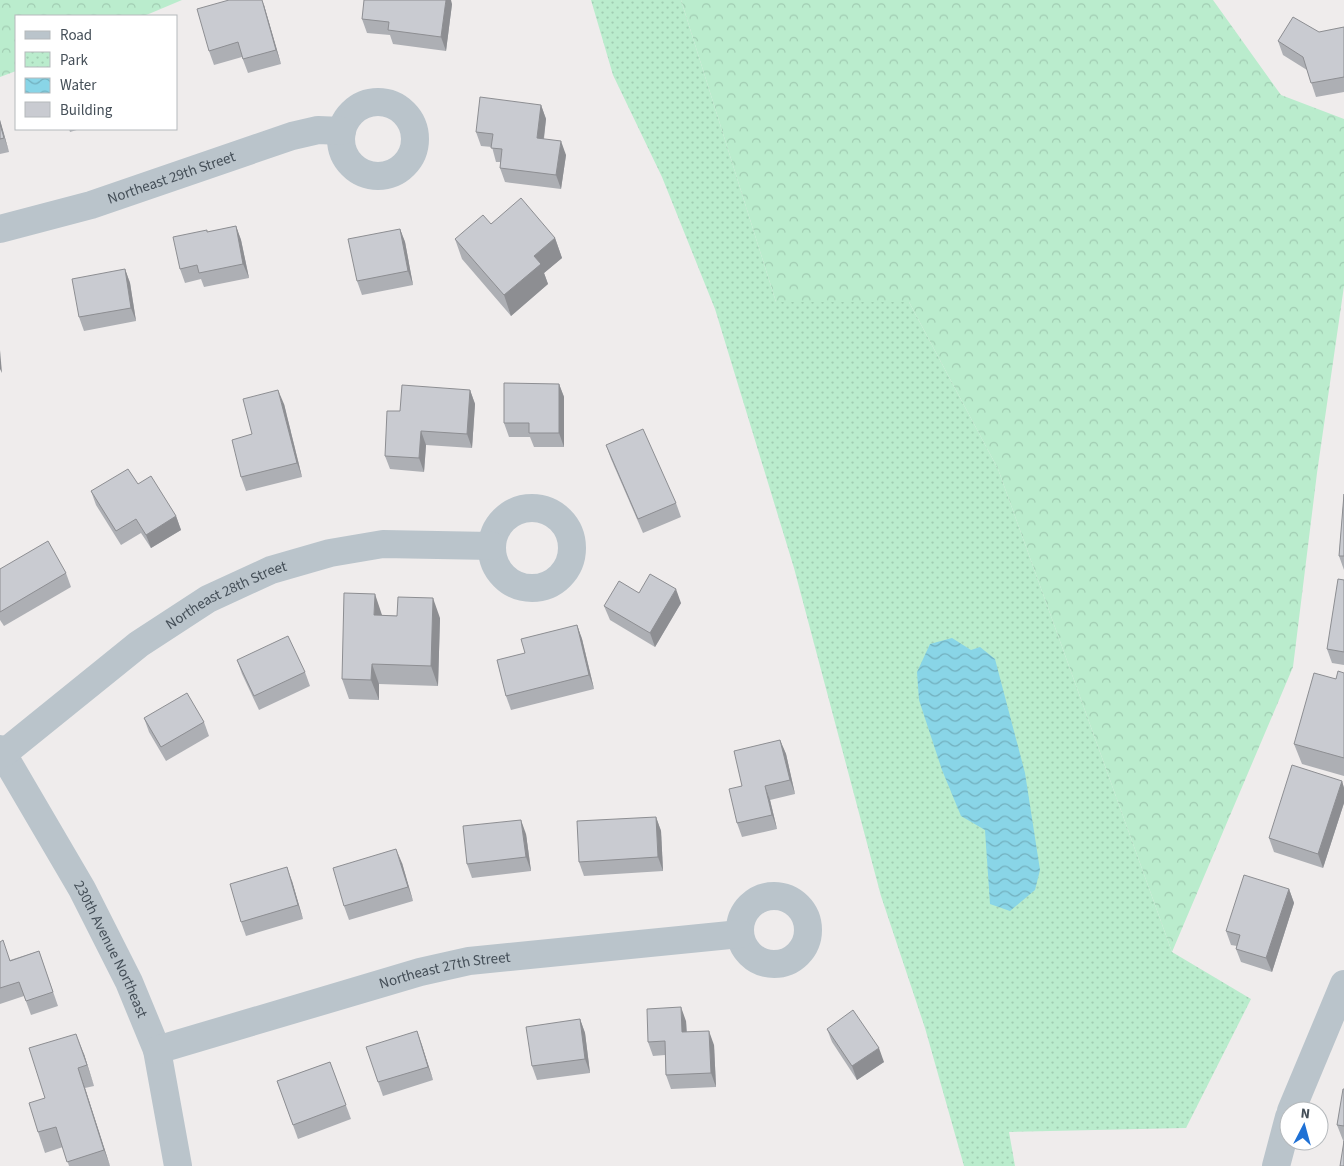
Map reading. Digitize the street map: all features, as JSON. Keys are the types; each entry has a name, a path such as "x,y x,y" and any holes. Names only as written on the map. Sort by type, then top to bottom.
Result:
{"street":[{"name":"Northeast 29th Street","path":"0,229 91,205 292,136 318,130 342,131"},
{"name":"Northeast 28th Street","path":"2,751 139,644 208,599 271,570 330,552 383,544 492,546"},
{"name":"230th Avenue Northeast","path":"2,751 82,889 129,982 157,1050 178,1166"},
{"name":"Northeast 27th Street","path":"157,1050 420,972 469,961 740,934"},
{"path":"1295,1101 1344,984"},
{"path":"1276,1166 1280,1151"}],"green space":[{"path":"0,0 182,0 146,15 15,15 15,71 0,77"},
{"path":"591,0 681,0 776,302 909,302 998,469 1172,952 1251,999 1186,1128 1009,1132 1015,1166 964,1166 925,1028 881,896 794,568 715,309 662,177 613,75"},
{"path":"681,0 1213,0 1281,95 1344,119 1344,286 1317,473 1293,667 1172,952 998,469 909,302 776,302"}],"water":[{"path":"952,638 971,650 980,647 995,659 1025,773 1040,870 1035,890 1010,911 990,904 985,830 961,816 942,770 919,700 917,672 930,644"}],"building":[{"path":"229,0 262,0 276,50 243,59 238,42 209,51 197,9"},
{"path":"364,0 446,0 441,37 388,30 389,22 362,19"},
{"path":"1293,17 1319,32 1344,27 1344,77 1311,83 1303,57 1278,41"},
{"path":"480,97 541,105 537,138 561,141 556,175 500,168 502,149 491,148 493,134 476,132"},
{"path":"0,124 4,138 0,139"},
{"path":"521,198 555,238 534,256 541,264 504,295 455,239 483,215 491,224"},
{"path":"236,226 243,264 199,273 197,265 180,269 173,237"},
{"path":"400,229 408,271 357,281 348,239"},
{"path":"125,269 131,308 79,317 72,279"},
{"path":"504,383 559,384 559,433 529,433 529,423 504,423"},
{"path":"402,385 470,390 467,434 421,431 419,458 385,456 387,411 400,411"},
{"path":"278,390 297,463 241,477 232,440 252,434 243,399"},
{"path":"643,429 676,503 638,519 606,445"},
{"path":"128,469 138,484 151,476 176,516 146,535 136,519 116,531 91,491"},
{"path":"1344,494 1344,556 1339,556"},
{"path":"48,541 66,573 0,612 0,569"},
{"path":"650,574 676,589 650,633 604,606 619,581 639,593"},
{"path":"1338,579 1344,580 1344,652 1327,649"},
{"path":"344,593 375,594 374,615 397,616 398,597 433,598 431,666 372,664 371,680 342,679"},
{"path":"577,625 589,675 506,696 497,660 525,653 521,639"},
{"path":"288,636 305,672 254,696 237,660"},
{"path":"1338,671 1344,673 1344,758 1294,744 1314,673 1336,679"},
{"path":"187,693 204,722 161,747 144,718"},
{"path":"780,740 790,780 765,786 772,815 737,823 729,789 742,786 734,751"},
{"path":"1292,765 1342,781 1318,854 1269,838"},
{"path":"656,817 658,857 579,862 577,821"},
{"path":"521,820 526,857 467,864 463,826"},
{"path":"396,849 408,887 344,906 333,868"},
{"path":"287,867 298,905 241,922 230,884"},
{"path":"1244,875 1289,889 1266,958 1236,949 1240,935 1226,931"},
{"path":"3,940 10,961 39,951 53,992 26,1001 19,982 0,988 0,942"},
{"path":"681,1007 682,1032 709,1031 711,1073 666,1075 665,1041 648,1042 647,1009"},
{"path":"853,1010 879,1048 852,1066 827,1029"},
{"path":"580,1019 585,1059 532,1066 526,1027"},
{"path":"417,1031 428,1067 378,1082 366,1047"},
{"path":"76,1034 87,1065 78,1068 104,1150 67,1162 56,1127 38,1132 29,1103 45,1098 29,1048"},
{"path":"330,1062 346,1105 293,1125 277,1081"},
{"path":"1344,1089 1344,1126 1337,1125"},
{"path":"1344,1141 1344,1166 1340,1166"}]}
